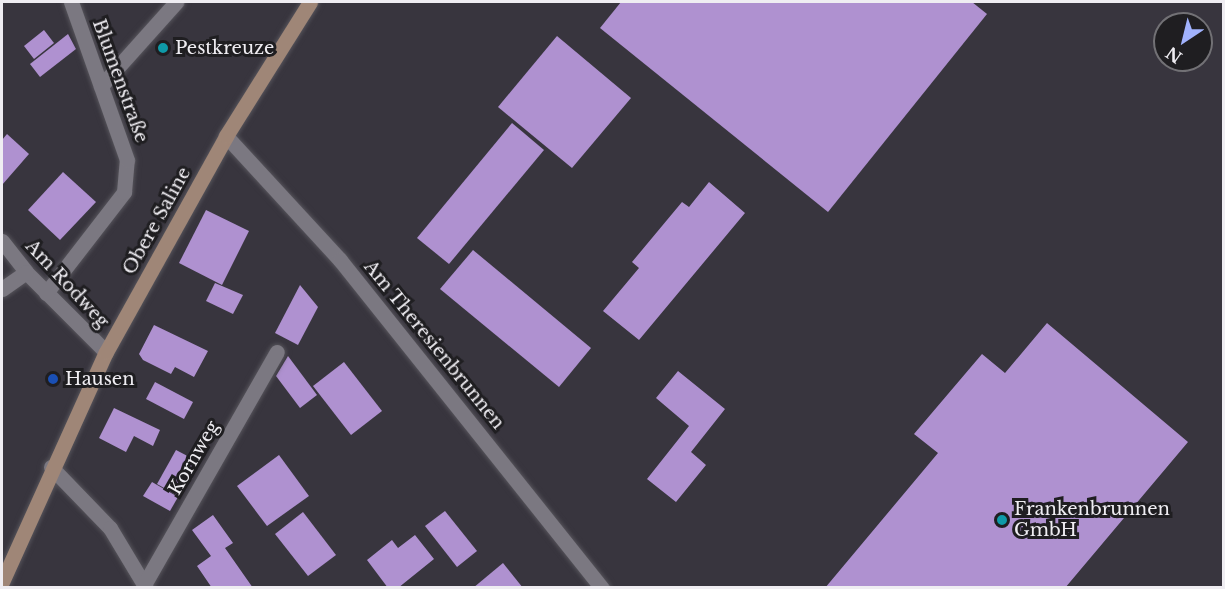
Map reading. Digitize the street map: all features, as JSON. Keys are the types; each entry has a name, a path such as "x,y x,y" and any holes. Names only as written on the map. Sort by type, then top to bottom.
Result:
{"main road":[{"name":"Obere Saline","path":"2,582 51,467 106,352 226,136 310,2"}],"street":[{"name":"Blumenstraße","path":"46,292 124,192 127,160 70,2"},
{"path":"100,86 176,2"},
{"name":"Am Theresienbrunnen","path":"226,136 340,260 602,588"},
{"name":"Am Rodweg","path":"2,241 26,272 106,352"},
{"path":"2,289 26,272"},
{"name":"Kornweg","path":"146,585 277,352"},
{"path":"51,467 110,528 146,585"}],"building":[{"path":"621,2 972,2 987,14 828,212 600,28"},
{"path":"44,30 54,43 34,59 24,46"},
{"path":"68,34 76,49 40,77 30,64"},
{"path":"557,36 631,98 572,168 498,107"},
{"path":"512,123 544,150 449,264 417,238"},
{"path":"7,134 29,154 2,185 2,140"},
{"path":"63,172 96,202 60,240 28,210"},
{"path":"709,182 745,213 639,340 603,311 639,268 632,262 682,202 689,207"},
{"path":"206,210 249,231 222,285 179,263"},
{"path":"473,250 591,348 559,387 440,289"},
{"path":"215,283 243,295 233,314 206,301"},
{"path":"300,285 318,307 298,345 275,333"},
{"name":"Frankenbrunnen GmbH","path":"1047,323 1188,442 1065,588 825,588 938,453 914,434 982,354 1005,373"},
{"path":"154,325 208,351 194,377 175,367 171,374 143,360 139,354"},
{"path":"288,356 317,395 300,408 276,376"},
{"path":"344,362 382,411 351,435 313,386"},
{"path":"678,371 725,409 691,452 706,465 676,502 647,479 689,426 656,398"},
{"path":"155,382 193,402 184,419 146,399"},
{"path":"114,408 160,430 153,446 134,436 126,452 99,438"},
{"path":"176,450 199,462 180,497 157,484"},
{"path":"279,455 309,496 267,526 237,486"},
{"path":"152,482 178,497 170,511 143,496"},
{"path":"445,511 477,551 457,567 425,526"},
{"path":"303,512 336,555 308,576 275,534"},
{"path":"213,515 233,543 225,548 253,588 212,588 197,566 211,556 192,530"},
{"path":"415,535 434,559 398,588 388,588 367,560 392,540 398,548"},
{"path":"503,563 523,588 473,588"}],"place":[{"name":"Pestkreuze","path":"163,48"},
{"name":"Hausen","path":"53,379"},
{"name":"Frankenbrunnen GmbH","path":"1002,520"}]}
